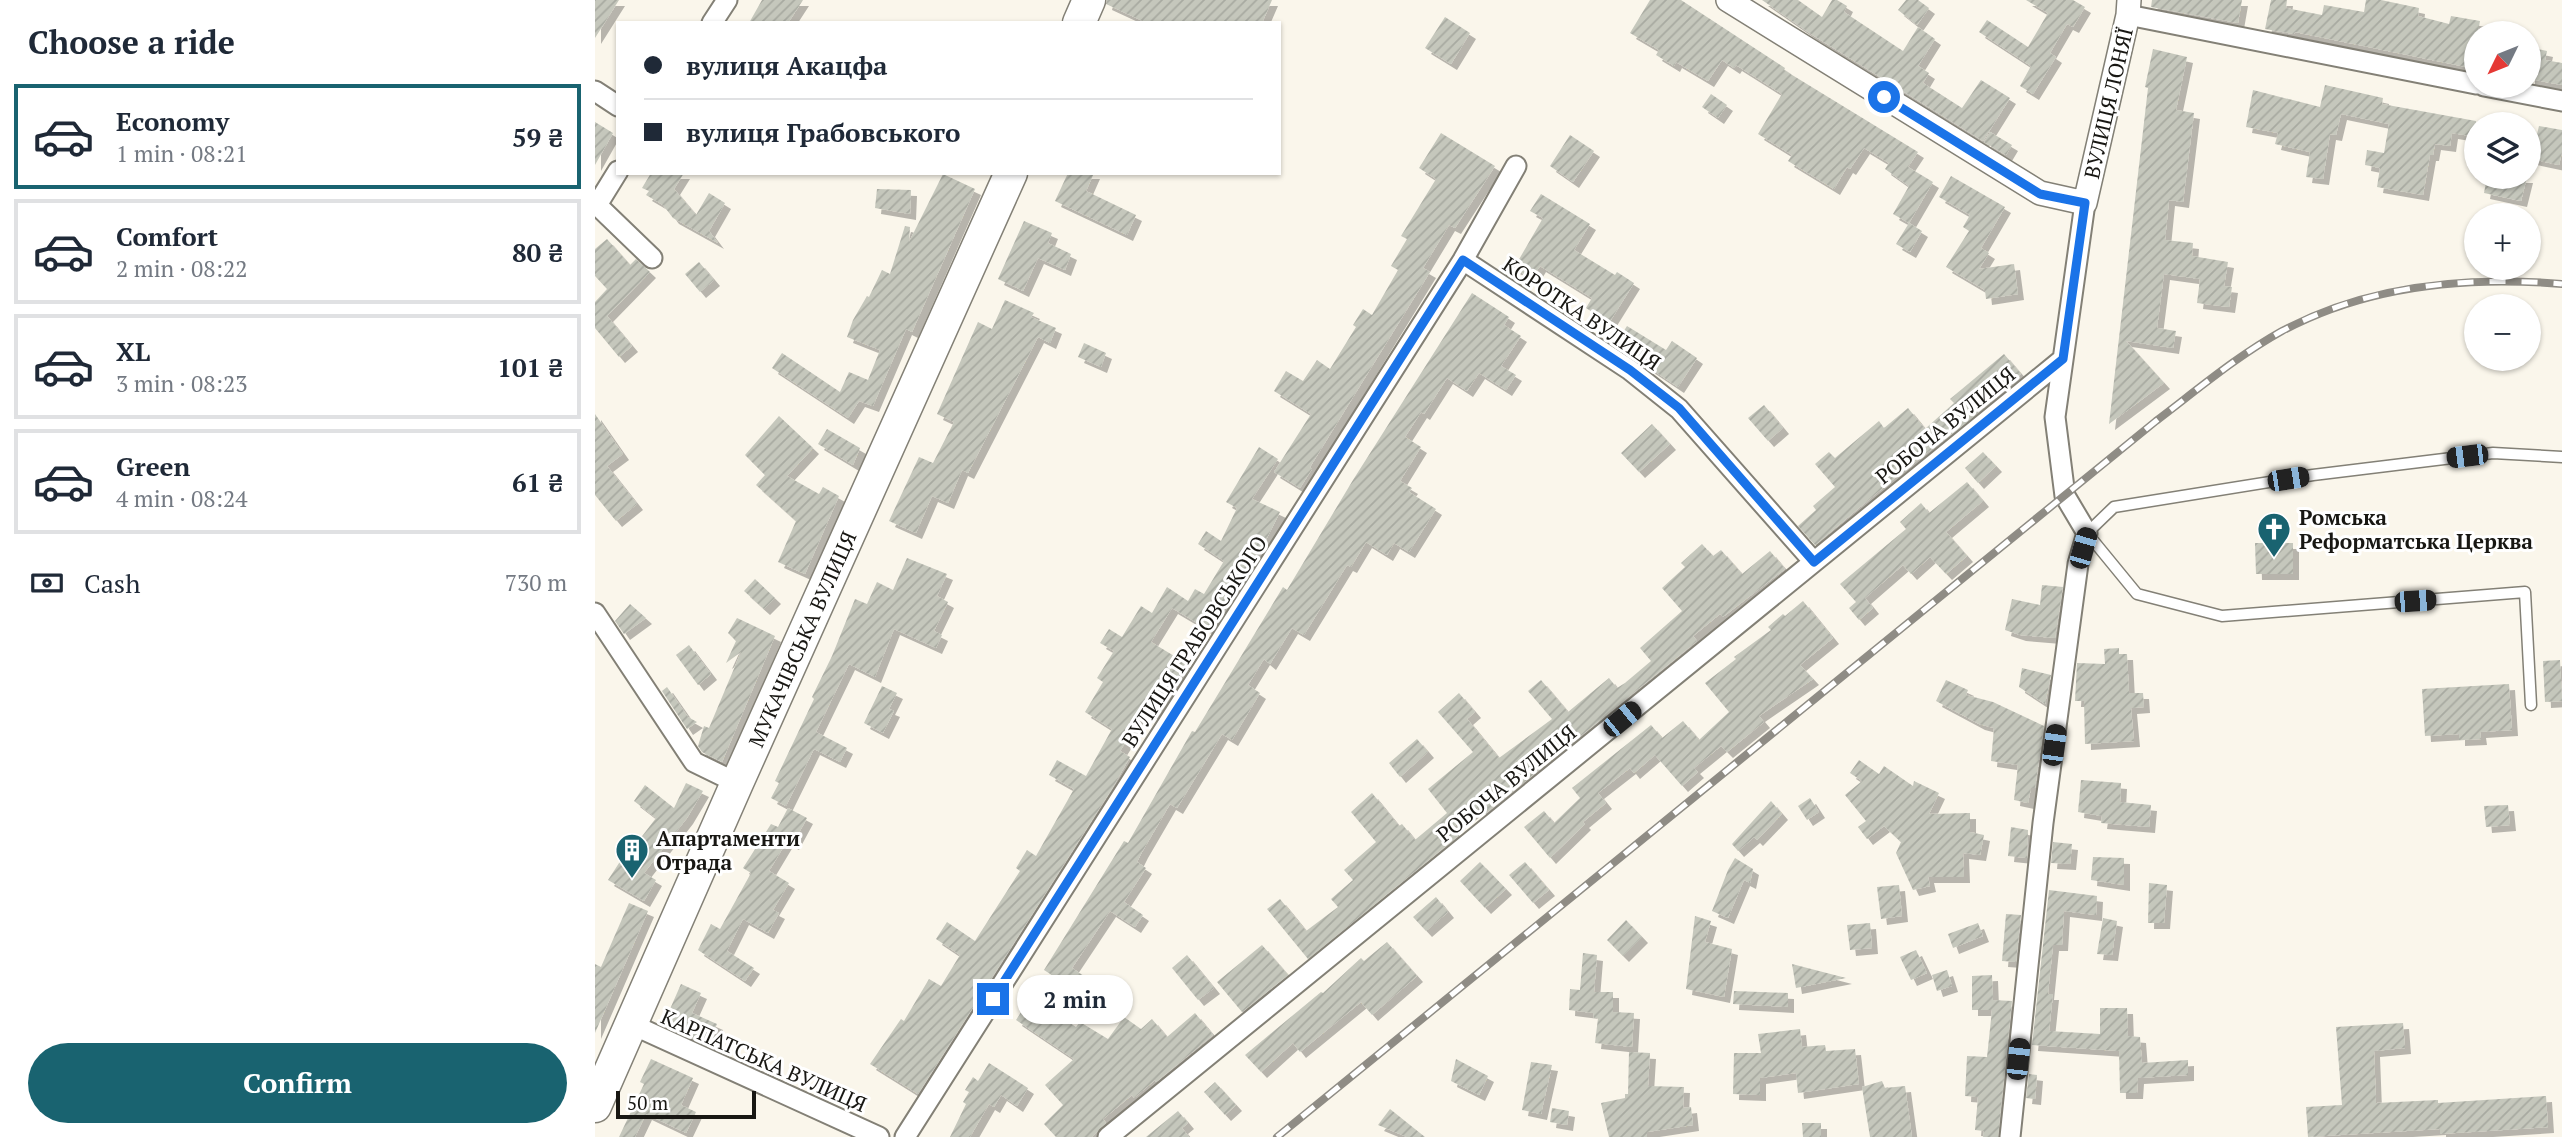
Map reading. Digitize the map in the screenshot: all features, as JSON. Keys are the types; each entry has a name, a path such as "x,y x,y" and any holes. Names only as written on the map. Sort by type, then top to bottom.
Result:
{"highway":[{"path":"1080,21 1089,0"},
{"name":"МУКАЧІВСЬКА ВУЛИЦЯ","path":"595,1105 1010,175"}],"street":[{"path":"713,21 727,0"},
{"path":"1728,0 2040,194 2085,203"},
{"path":"2129,8 2464,81"},
{"name":"ВУЛИЦЯ ЛОНЯЇ","path":"2087,533 2065,496 2055,417 2085,203 2129,8"},
{"path":"595,91 616,105"},
{"path":"2541,97 2562,101"},
{"name":"ВУЛИЦЯ ГРАБОВСЬКОГО","path":"905,1137 1463,260 1516,166"},
{"path":"616,174 596,205 652,258"},
{"name":"КОРОТКА ВУЛИЦЯ","path":"1463,260 1630,370 1679,408 1814,562"},
{"name":"РОБОЧА ВУЛИЦЯ","path":"1108,1137 2063,359"},
{"path":"2010,1137 2043,823 2078,564 2087,533"},
{"path":"595,613 694,762 737,783"},
{"name":"КАРПАТСЬКА ВУЛИЦЯ","path":"631,1024 880,1137"}],"lane":[{"path":"2531,705 2525,592 2222,616 2137,594 2087,533 2114,507 2313,475 2493,453 2562,457"}],"building":[{"path":"595,0 619,0 595,38"},
{"path":"762,0 803,0 789,21 750,21"},
{"path":"1107,0 1272,0 1263,21 1143,21 1106,4"},
{"path":"1650,0 1681,0 1785,68 1784,70 1918,152 1908,167 1933,182 1909,223 1893,214 1909,186 1885,169 1889,163 1864,148 1850,169 1847,167 1834,189 1788,161 1792,155 1758,134 1782,94 1736,65 1734,68 1722,60 1708,81 1676,62 1674,66 1656,55 1659,50 1630,33"},
{"path":"1762,0 1798,0 1822,17 1832,0 1837,0 1847,6 1844,12 1903,51 1918,27 1935,39 1918,66 1929,73 1923,83 1962,108 1981,80 2010,98 1983,141 1811,34"},
{"path":"1906,0 1918,0 1929,8 1917,25 1898,10"},
{"path":"2026,0 2073,0 2085,7 2073,27 2067,24 2050,53 2056,57 2033,94 2020,86 2031,66 1979,32 1987,20 2028,47 2048,13"},
{"path":"2152,0 2242,0 2238,23 2151,7"},
{"path":"2271,0 2287,0 2286,8 2322,15 2324,5 2364,12 2366,0 2381,0 2419,8 2418,16 2449,24 2451,16 2480,21 2464,21 2464,67 2295,32 2265,29"},
{"path":"1445,17 1470,33 1451,64 1425,48"},
{"path":"2153,49 2187,57 2176,110 2194,113 2183,202 2169,200 2165,240 2193,243 2192,256 2228,262 2224,286 2232,287 2229,307 2197,303 2200,279 2164,274 2157,328 2176,331 2173,348 2126,341 2164,383 2109,424 2148,88 2145,87"},
{"path":"2541,50 2547,51 2545,60 2562,63 2562,85 2541,81"},
{"path":"2325,85 2383,98 2382,104 2464,119 2464,135 2452,133 2450,146 2435,144 2433,155 2430,155 2423,195 2377,187 2380,168 2365,165 2367,150 2384,153 2389,124 2341,114 2336,135 2330,134 2323,179 2306,177 2310,152 2275,144 2278,133 2246,127 2253,90 2320,107"},
{"path":"1711,94 1727,105 1718,118 1702,107"},
{"path":"595,122 613,133 595,165"},
{"path":"2541,126 2562,130 2559,165 2541,161"},
{"path":"1990,132 2012,145 2006,155 1984,142"},
{"path":"1441,133 1495,166 1455,228 1449,225 1423,268 1430,272 1310,467 1312,469 1300,488 1274,472 1311,414 1274,391 1286,371 1303,381 1317,360 1330,369 1356,327 1353,325 1363,309 1372,315 1398,270 1391,266 1407,239 1401,236 1436,179 1419,168"},
{"path":"1570,135 1594,151 1573,182 1550,166"},
{"path":"650,175 683,175 674,189 696,215 709,193 725,203 709,231 718,243 673,218 663,205 646,195 649,191 642,188"},
{"path":"942,175 975,189 912,332 906,329 873,406 859,401 848,418 772,368 782,353 840,392 849,372 868,380 880,350 847,337 853,320 867,296 869,297 882,270 890,274 905,226 910,227 909,242"},
{"path":"1067,175 1093,175 1086,191 1136,215 1127,235 1055,201"},
{"path":"1951,176 2005,207 1981,248 1989,253 1979,269 2014,264 2018,294 1986,299 1985,290 1946,267 1969,231 1963,227 1970,215 1939,197"},
{"path":"877,189 911,190 910,214 875,208"},
{"path":"2485,189 2524,189 2521,201 2484,193"},
{"path":"1541,194 1590,224 1574,250 1615,275 1617,272 1634,283 1609,323 1586,308 1592,298 1540,266 1532,279 1514,268 1543,218 1530,211"},
{"path":"1024,221 1052,233 1048,243 1071,254 1065,270 1038,258 1023,291 998,279"},
{"path":"1909,223 1922,231 1910,252 1896,244"},
{"path":"607,239 630,265 636,259 650,272 607,316 632,346 619,357 595,328 595,302 607,289 595,276 595,249"},
{"path":"699,262 714,280 700,292 685,274"},
{"path":"1472,293 1509,317 1504,325 1521,336 1501,366 1516,375 1506,390 1479,373 1467,391 1447,378 1424,414 1421,412 1405,437 1421,447 1400,481 1412,488 1409,492 1436,509 1409,552 1394,543 1387,555 1366,542 1351,567 1347,565 1304,635 1292,628 1270,664 1264,659 1248,685 1260,693 1232,740 1222,734 1177,808 1170,804 1137,862 1146,868 1124,902 1143,915 1135,927 1110,911 1072,968 1096,984 1087,998 1044,970 1124,841 1128,843 1192,731 1195,732 1283,587 1287,590 1353,480"},
{"path":"1005,300 1034,313 1031,317 1056,328 1050,343 1038,337 968,473 962,470 948,503 932,496 916,533 889,521 919,457 933,463 954,422 937,414 978,322 992,329"},
{"path":"1627,326 1666,350 1672,341 1697,358 1678,387 1615,345"},
{"path":"1084,343 1106,353 1101,367 1078,357"},
{"path":"2004,354 2021,374 1966,423 1903,471 1815,545 1798,526 1816,510 1813,506 1835,487 1815,464 1829,452 1835,458 1879,421 1884,428 1908,408 1925,429 1954,403 1950,399"},
{"path":"1764,405 1783,428 1768,441 1748,418"},
{"path":"595,414 623,454 607,466 637,504 616,521 595,495"},
{"path":"779,416 813,448 787,476 819,494 823,487 839,496 805,574 778,562 796,521 756,485 765,475 745,455"},
{"path":"1652,424 1670,444 1639,472 1621,453"},
{"path":"827,429 860,448 853,465 818,444"},
{"path":"1259,447 1278,459 1252,499 1280,512 1264,544 1209,630 1172,608 1151,642 1189,665 1157,716 1146,710 1120,751 1130,757 1113,787 918,1094 870,1064 901,1019 904,1021 929,979 941,986 960,955 936,939 947,922 975,941 1020,871 1016,868 1027,850 1036,856 1074,789 1049,775 1057,760 1086,776 1112,729 1085,712 1103,682 1097,678 1114,651 1100,643 1109,629 1122,637 1141,606 1152,613 1167,587 1188,601 1195,589 1204,594 1224,561 1198,544 1206,531 1221,541 1237,508 1226,502"},
{"path":"1983,452 1996,466 1978,483 1965,468"},
{"path":"1967,482 1983,501 1946,532 1967,556 1946,574 1930,557 1911,574 1903,565 1865,598 1873,608 1859,620 1849,608 1856,602 1840,584 1906,529 1900,522 1921,503 1929,513"},
{"name":"Ромська Реформатська Церква","path":"2255,543 2293,543 2293,574 2256,574"},
{"path":"1702,544 1713,556 1721,550 1742,574 1770,551 1785,569 1723,617 1720,614 1693,636 1697,641 1485,814 1479,807 1452,828 1458,836 1308,959 1267,909 1280,899 1306,931 1338,907 1331,899 1353,880 1344,870 1376,842 1351,812 1372,793 1399,826 1402,824 1415,840 1447,813 1428,789 1473,752 1438,712 1459,693 1475,712 1467,719 1499,758 1552,719 1528,691 1541,680 1568,712 1609,678 1617,688 1625,683 1651,661 1640,648 1682,611 1662,588 1685,567 1681,563"},
{"path":"907,558 947,574 937,596 948,602 934,631 942,635 936,648 894,629 875,677 849,664 816,732 847,748 840,762 814,749 786,806 771,798 779,783 775,781 814,699 812,697 855,599 867,604 877,582 893,590"},
{"path":"755,579 775,598 764,609 744,591"},
{"path":"2042,585 2063,587 2055,638 2020,635 2005,630 2012,599 2040,605"},
{"path":"1803,601 1833,638 1800,665 1813,679 1759,716 1764,722 1727,752 1721,746 1694,768 1698,772 1682,786 1655,755 1634,773 1630,768 1598,793 1606,803 1583,822 1585,824 1550,858 1524,827 1544,811 1554,823 1580,798 1572,788 1651,725 1662,738 1683,721 1699,740 1729,712 1705,683 1736,659 1734,657 1771,630 1768,627 1783,614 1785,616"},
{"path":"630,604 646,618 624,634 615,621"},
{"path":"737,618 775,636 722,762 702,752 698,746 704,726 709,728 741,652 726,663 736,641 728,633"},
{"path":"689,645 711,674 698,685 676,655"},
{"path":"2119,648 2119,654 2127,654 2129,693 2143,693 2144,707 2131,708 2134,741 2085,744 2084,701 2075,701 2077,663 2105,664 2104,649"},
{"path":"2560,660 2562,701 2545,702 2543,661"},
{"path":"2022,668 2051,675 2045,704 2019,687"},
{"path":"1946,680 1968,690 1966,695 1993,702 2044,726 2035,788 2031,788 2028,803 2014,800 2018,765 1991,761 1994,728 1979,724 1936,701"},
{"path":"2509,684 2512,730 2480,732 2481,739 2459,740 2459,734 2425,736 2422,689"},
{"path":"882,686 897,693 889,709 894,711 883,733 864,723"},
{"path":"667,687 688,717 697,722 687,729 662,691"},
{"path":"1417,739 1428,752 1400,777 1389,763"},
{"path":"1859,760 1879,774 1884,766 1913,786 1914,781 1939,793 1929,814 1970,813 1970,832 1984,835 1980,855 1963,853 1964,877 1928,877 1930,886 1913,890 1896,853 1901,842 1884,826 1867,839 1858,827 1866,821 1845,795 1862,781 1850,773"},
{"path":"2081,780 2121,783 2120,802 2151,805 2149,827 2101,823 2102,816 2078,812"},
{"path":"686,783 703,791 687,818 644,873 656,880 644,901 608,880 656,818 634,801 645,785 674,808"},
{"path":"1810,798 1819,812 1807,820 1798,806"},
{"path":"1771,801 1782,814 1757,840 1754,837 1738,851 1732,844"},
{"path":"2508,805 2510,825 2486,827 2484,806"},
{"path":"788,808 807,818 793,844 787,841 769,871 789,883 773,910 779,913 768,933 743,919 727,951 754,968 745,981 698,950 711,924 720,929 751,873 743,868 771,824 778,827"},
{"path":"2011,827 2028,830 2027,858 2008,856"},
{"path":"2053,842 2072,844 2070,864 2051,863"},
{"path":"2093,857 2124,858 2124,885 2091,880"},
{"path":"1735,858 1753,869 1750,883 1744,880 1728,918 1712,911"},
{"path":"1480,862 1506,889 1485,908 1460,881"},
{"path":"1525,862 1549,890 1533,903 1509,875"},
{"path":"2149,883 2167,885 2164,923 2148,923"},
{"path":"1899,885 1902,916 1881,919 1877,887"},
{"path":"2049,890 2097,896 2096,915 2064,911 2062,945 2053,945 2048,994 2053,994 2049,1031 2100,1034 2100,1008 2127,1008 2128,1036 2140,1037 2142,1063 2188,1060 2188,1075 2138,1078 2137,1093 2120,1093 2119,1051 2032,1045"},
{"path":"1436,897 1448,912 1426,931 1413,917"},
{"path":"629,903 648,911 595,1033 595,964 601,967"},
{"path":"2006,914 2021,915 2016,962 2002,961"},
{"path":"1695,916 1711,921 1705,942 1732,949 1724,997 1686,989"},
{"path":"2103,918 2117,921 2112,955 2097,954"},
{"path":"1626,920 1642,937 1623,956 1607,940"},
{"path":"1870,923 1872,948 1850,950 1847,925"},
{"path":"1978,923 1983,936 1953,948 1948,934"},
{"path":"1387,942 1417,976 1372,1015 1361,1002 1300,1052 1293,1043 1261,1072 1245,1055 1323,993 1361,958 1364,961"},
{"path":"1262,945 1288,975 1242,1012 1217,982"},
{"path":"1916,950 1927,973 1911,980 1900,957"},
{"path":"1583,953 1597,955 1594,992 1613,992 1613,1012 1634,1013 1632,1047 1595,1043 1598,1018 1594,1018 1593,1013 1569,1010 1570,989 1580,990"},
{"path":"1187,955 1214,988 1198,1000 1172,968"},
{"path":"1792,964 1846,978 1796,988"},
{"path":"1947,970 1952,986 1937,991 1932,975"},
{"path":"1992,975 1993,1000 2012,1001 1998,1137 1983,1137 1984,1131 1975,1130 1978,1097 1965,1096 1967,1056 1987,1057 1992,1010 1972,1010 1972,976"},
{"path":"681,984 701,993 692,1013 717,1024 708,1046 663,1025"},
{"path":"1734,991 1788,993 1788,1007 1733,1004"},
{"path":"1031,997 1076,1027 1080,1022 1108,1039 1124,1017 1141,1029 1152,1019 1167,1037 1195,1013 1213,1035 1156,1082 1155,1080 1134,1098 1132,1095 1103,1119 1106,1123 1092,1137 1056,1137 1044,1124 1063,1105 1045,1085 1074,1059 1016,1020"},
{"path":"2403,1023 2405,1048 2374,1051 2376,1103 2438,1100 2438,1103 2546,1096 2548,1127 2440,1134 2440,1129 2308,1137 2306,1107 2342,1105 2336,1027"},
{"path":"1800,1029 1802,1047 1825,1045 1826,1051 1855,1049 1859,1084 1798,1093 1796,1073 1760,1078 1760,1095 1733,1094 1734,1053 1761,1053 1758,1034"},
{"path":"1629,1052 1650,1053 1648,1086 1684,1087 1683,1108 1691,1107 1693,1125 1647,1132 1647,1137 1609,1137 1601,1103 1625,1098 1625,1094 1628,1094"},
{"path":"651,1059 693,1078 681,1105 696,1112 686,1133 646,1114 635,1137 619,1137 644,1084 640,1082"},
{"path":"1456,1059 1488,1076 1479,1095 1451,1081"},
{"path":"1531,1062 1552,1065 1541,1114 1522,1110"},
{"path":"989,1063 1028,1088 1017,1106 1001,1095 994,1107 989,1104 970,1137 950,1137 966,1104 963,1102 969,1092 965,1090 973,1077 978,1081"},
{"path":"2029,1074 2037,1075 2035,1099 2026,1098"},
{"path":"1882,1081 1885,1088 1905,1086 1912,1137 1870,1137 1862,1087"},
{"path":"1215,1082 1236,1105 1225,1115 1204,1092"},
{"path":"1552,1108 1569,1111 1567,1125 1550,1122"},
{"path":"1390,1109 1425,1137 1407,1137 1378,1125"},
{"path":"1178,1111 1188,1123 1182,1128 1189,1137 1146,1137"},
{"path":"1802,1123 1821,1123 1821,1137 1803,1137"}],"railway":[{"path":"1277,1137 2156,421 2249,351 2315,315 2383,294 2454,283 2562,284"}],"place":[{"name":"Ромська Реформатська Церква","path":"2274,559"},
{"name":"Апартаменти Отрада","path":"632,880"}],"route":[{"path":"993,999 1463,260 1630,370 1679,408 1814,562 2063,359 2085,203 2040,194 1884,97"}]}
